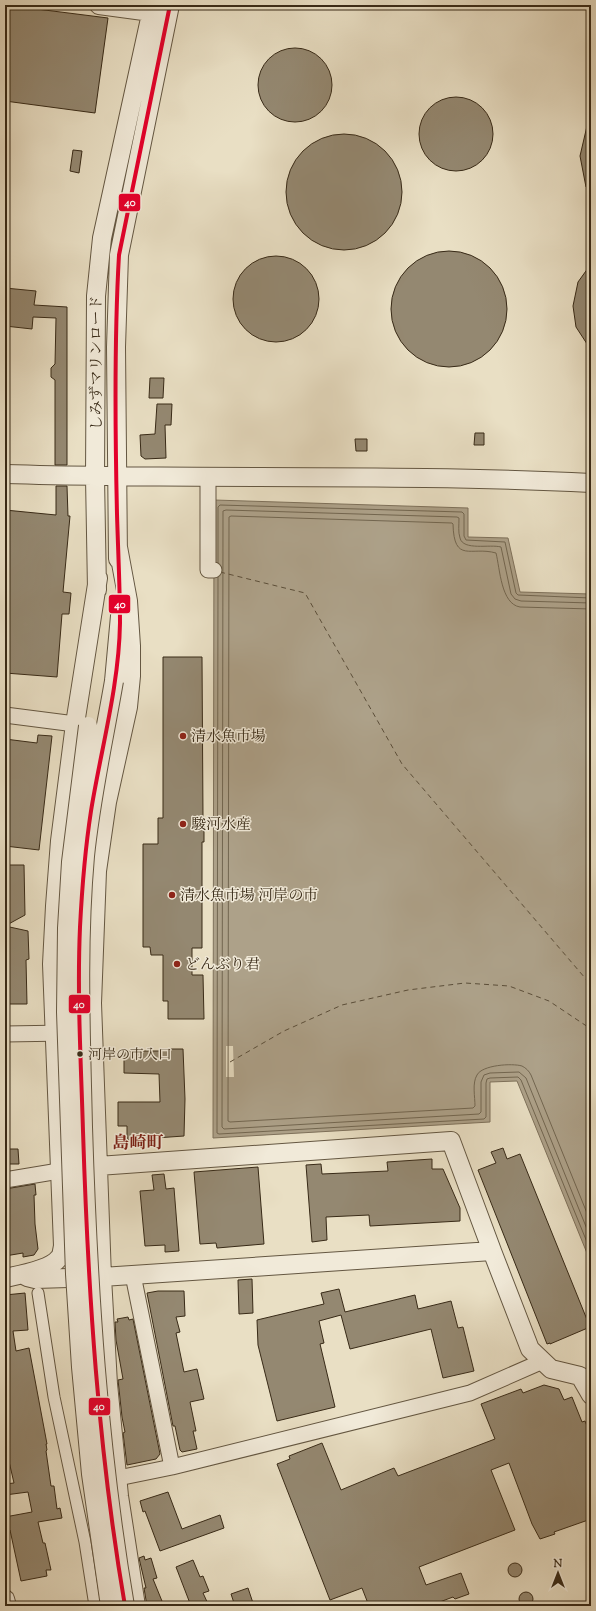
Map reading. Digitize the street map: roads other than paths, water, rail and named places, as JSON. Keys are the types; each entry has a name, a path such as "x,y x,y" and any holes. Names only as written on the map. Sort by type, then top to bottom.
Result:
{"street":[{"path":"99,5 152,8"},
{"name":"しみずマリンロード","path":"125,1606 115,1551 104,1463 90,1302 80,1010 80,930 85,856 114,681 120,625 116,476 116,347 119,255 170,5"},
{"name":"しみずマリンロード","path":"82,725 97,642 96,296 102,238 152,8"},
{"path":"5,474 96,477 501,478 591,483"},
{"path":"208,477 208,570 214,570"},
{"path":"118,547 128,601 131,676 128,707 106,802 97,871 93,966 93,1033 100,1241 108,1384 119,1496 136,1606"},
{"path":"5,715 82,725"},
{"path":"13,1276 55,1262 60,1257 63,1246 52,964 60,841 82,725"},
{"path":"82,725 67,928 66,1012 75,1274 81,1367 91,1474 110,1606"},
{"path":"5,1034 93,1033"},
{"path":"5,1180 98,1166 451,1141 530,1349 551,1369 580,1376 591,1395"},
{"path":"100,1241 108,1256 123,1270 133,1275"},
{"path":"13,1276 35,1279 102,1277 492,1250"},
{"path":"133,1275 172,1467"},
{"path":"38,1293 54,1397 85,1542 95,1606"},
{"path":"124,1477 172,1467 470,1393 543,1361"}],"water":[{"path":"214,500 468,508 468,537 508,538 520,592 591,594 591,1263 517,1081 490,1082 490,1122 213,1138"}],"place":[{"name":"清水魚市場","path":"183,736"},
{"name":"駿河水産","path":"183,824"},
{"name":"清水魚市場 河岸の市","path":"172,895"},
{"name":"どんぶり君","path":"177,964"},
{"name":"河岸の市入口","path":"80,1054"}],"district":[{"name":"島崎町","path":"138,1142"}]}
